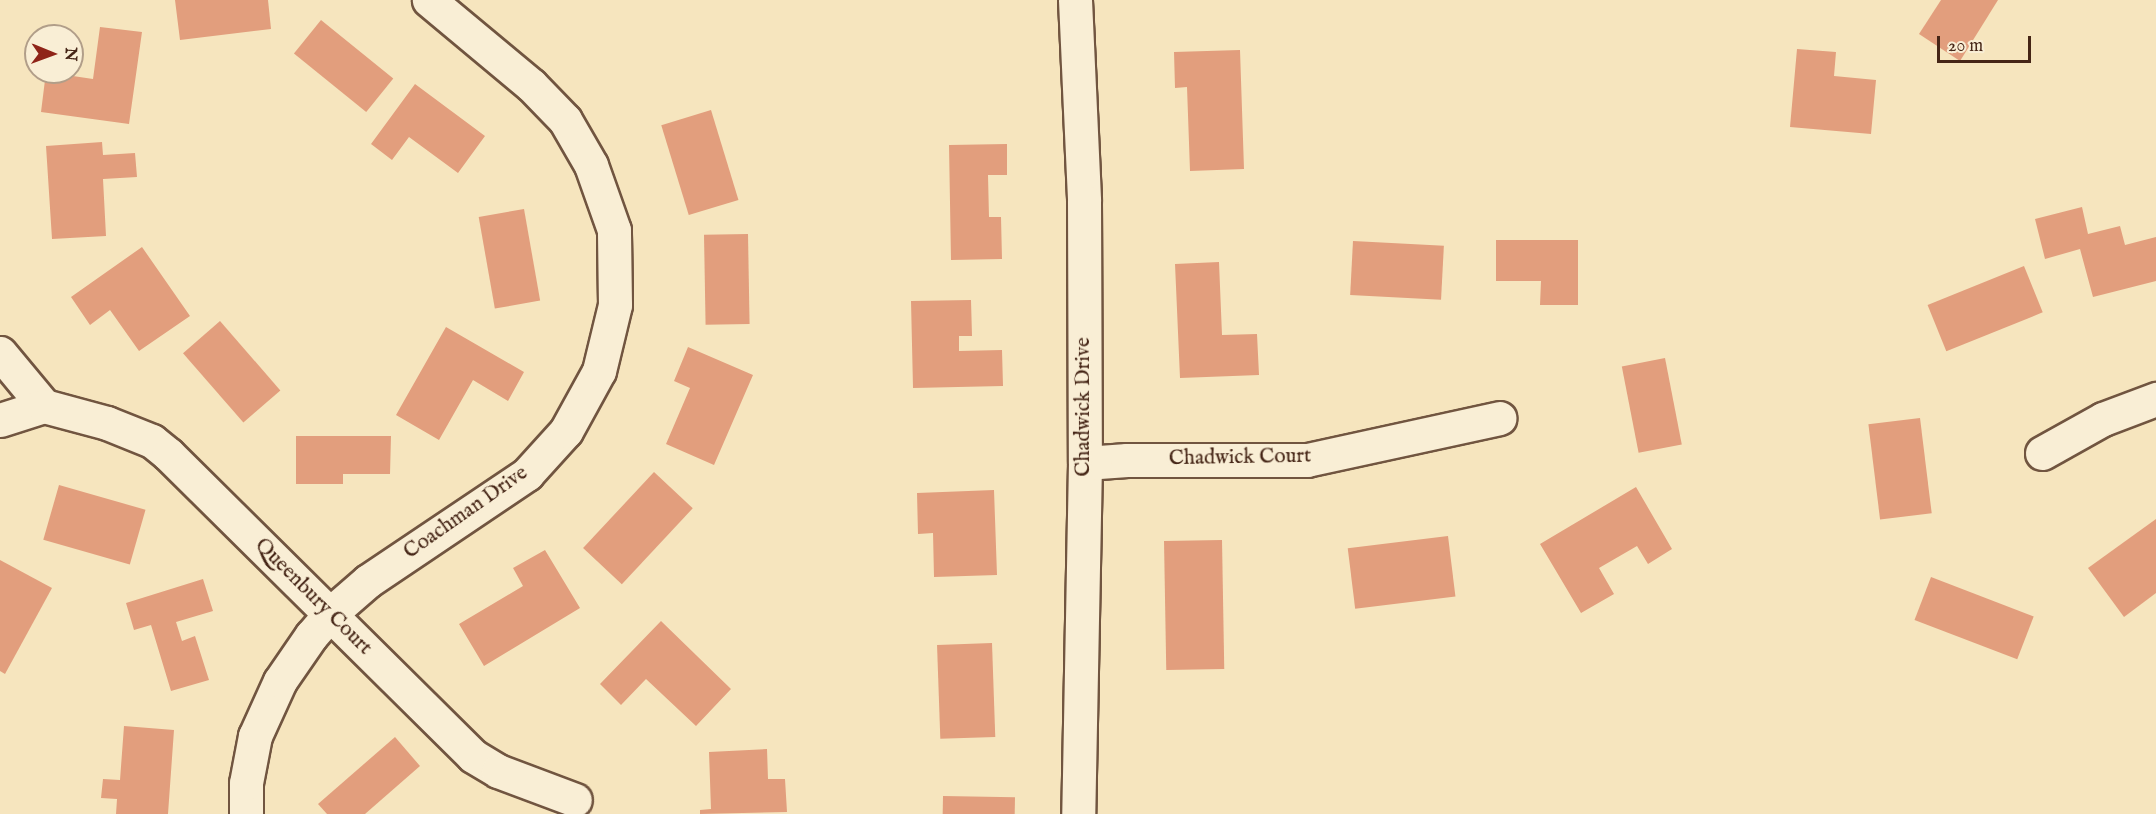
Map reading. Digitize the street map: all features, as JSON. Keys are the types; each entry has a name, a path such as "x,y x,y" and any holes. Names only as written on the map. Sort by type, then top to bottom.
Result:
{"street":[{"name":"Coachman Drive","path":"246,814 246,783 255,736 268,702 292,663 330,614 368,581 527,474 566,431 599,371 615,305 614,230 591,165 565,120 531,85 429,0"},
{"name":"Chadwick Drive","path":"1075,0 1084,201 1085,463 1078,814"},
{"path":"0,353 44,406 0,420"},
{"path":"2042,453 2103,419 2156,399"},
{"name":"Queenbury Court","path":"44,406 107,423 152,441 168,454 473,756 498,771 575,800"},
{"name":"Chadwick Court","path":"1085,463 1127,460 1307,460 1499,418"}],"building":[{"path":"175,0 268,0 271,29 180,40"},
{"path":"1941,0 1998,0 1960,61 1919,34"},
{"path":"321,20 393,79 366,112 294,53"},
{"path":"100,27 142,32 129,124 41,112 44,84 84,84 84,78 93,79"},
{"path":"1797,49 1836,52 1834,76 1876,80 1871,134 1790,127"},
{"path":"1240,50 1244,169 1190,171 1187,87 1175,88 1174,52"},
{"path":"415,84 485,136 458,173 409,137 392,160 371,144"},
{"path":"711,110 738,200 689,215 661,125"},
{"path":"102,142 103,155 135,153 137,177 103,179 106,236 52,239 46,146"},
{"path":"1007,144 1007,175 988,175 989,217 1001,217 1002,259 951,260 949,145"},
{"path":"2082,207 2088,234 2120,226 2125,245 2156,237 2156,281 2093,297 2080,249 2045,259 2035,219"},
{"path":"524,209 540,301 495,309 479,217"},
{"path":"748,234 750,324 706,325 704,235"},
{"path":"1496,240 1578,240 1578,305 1540,305 1541,281 1496,281"},
{"path":"1353,241 1444,246 1441,300 1350,295"},
{"path":"142,247 190,316 139,351 110,310 90,325 71,297"},
{"path":"1219,262 1222,335 1257,334 1259,375 1180,378 1175,264"},
{"path":"2024,266 2043,312 1946,351 1928,305"},
{"path":"971,300 972,336 959,336 959,351 1002,350 1003,386 913,388 911,301"},
{"path":"220,321 280,390 243,423 183,353"},
{"path":"446,327 524,372 508,401 473,380 439,440 396,415"},
{"path":"688,347 753,375 714,465 666,444 690,388 674,381"},
{"path":"1665,358 1682,444 1639,453 1622,366"},
{"path":"1920,418 1932,513 1880,520 1868,424"},
{"path":"296,436 391,436 390,474 343,474 343,484 296,484"},
{"path":"654,472 693,508 622,584 583,548"},
{"path":"59,485 146,510 130,565 43,540"},
{"path":"1636,487 1672,549 1648,564 1637,546 1599,568 1614,594 1581,613 1540,544"},
{"path":"994,490 997,575 934,577 933,533 918,534 917,493"},
{"path":"2156,519 2156,593 2124,617 2088,568"},
{"path":"1448,536 1455,597 1355,609 1348,548"},
{"path":"1222,540 1224,669 1166,670 1164,541"},
{"path":"545,550 580,608 484,666 459,624 523,586 513,568"},
{"path":"0,560 52,588 5,674 0,671"},
{"path":"1931,577 2034,616 2017,659 1915,620"},
{"path":"203,579 213,611 176,622 182,641 195,636 209,680 171,691 151,625 134,630 126,603"},
{"path":"661,621 731,689 696,726 646,679 621,705 600,684"},
{"path":"992,643 995,737 940,739 937,645"},
{"path":"124,726 174,730 168,814 116,814 117,799 101,798 103,779 120,780"},
{"path":"395,737 420,766 365,814 327,814 318,804"},
{"path":"767,749 768,779 785,779 787,812 700,814 700,810 711,809 709,752"},
{"path":"943,796 1015,797 1015,814 943,814"}]}
